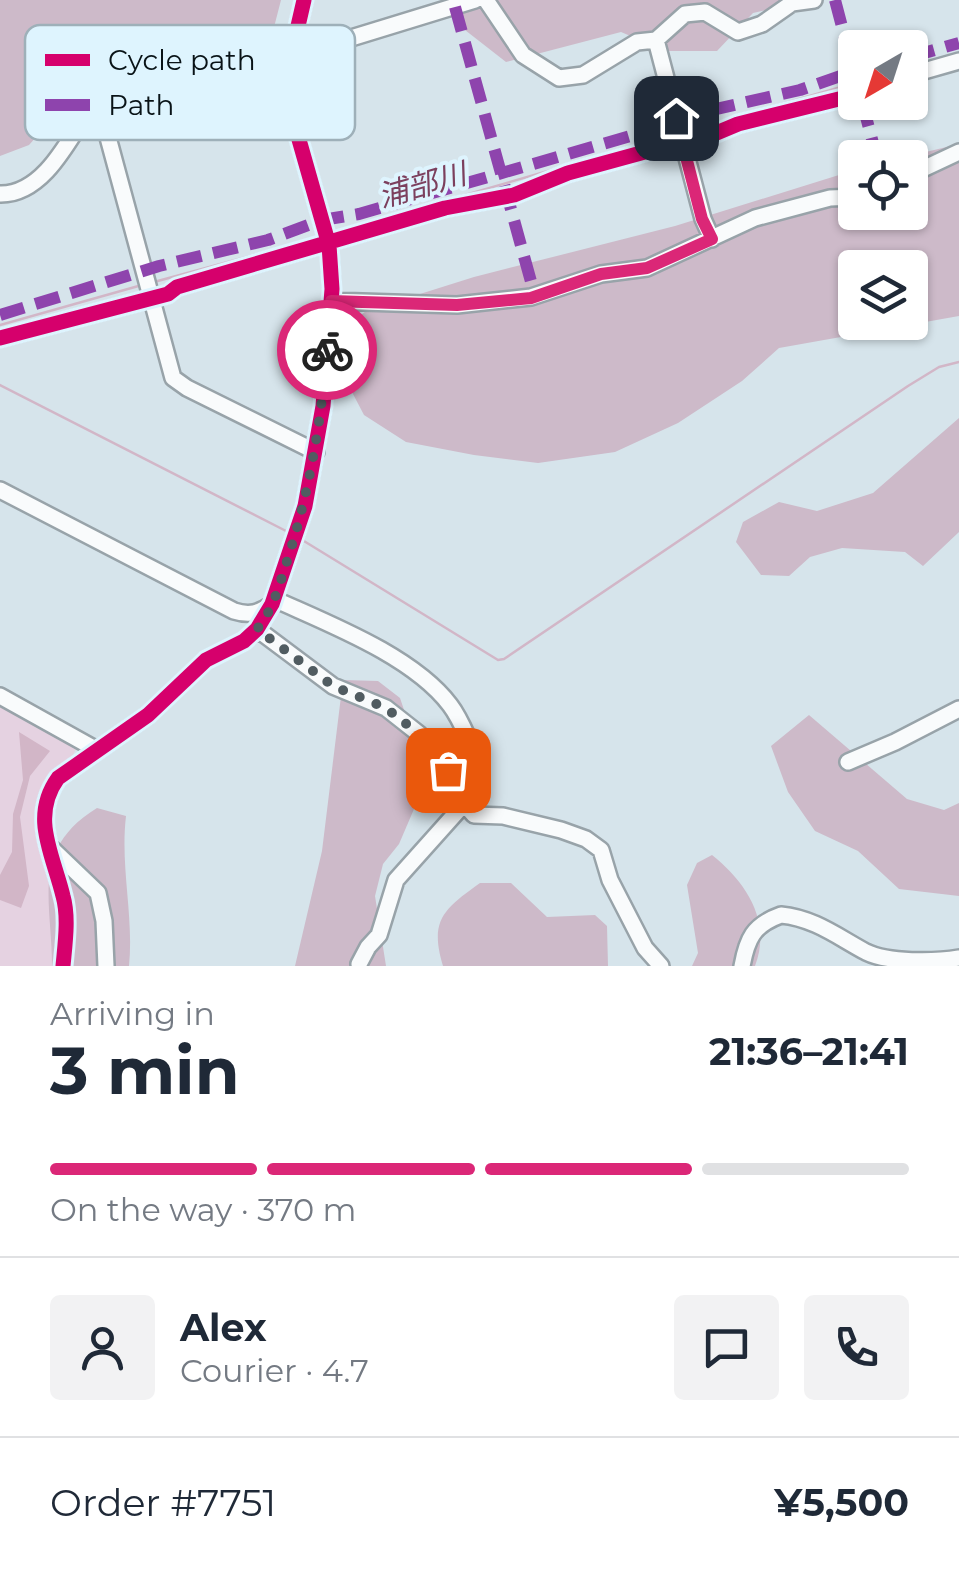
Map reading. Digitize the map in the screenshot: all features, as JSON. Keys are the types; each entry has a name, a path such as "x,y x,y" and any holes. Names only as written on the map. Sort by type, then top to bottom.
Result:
{"street":[{"path":"298,25 304,0"},
{"path":"355,37 475,0"},
{"path":"486,0 523,55 559,78 583,75 637,42 656,40 685,14 705,12 738,32 762,24 792,3 814,0"},
{"path":"656,40 702,219 712,239"},
{"path":"928,70 959,61"},
{"path":"0,338 151,298 445,208 514,195 568,173 652,150 683,147 738,124 838,99"},
{"path":"0,194 20,192 51,167 69,140"},
{"path":"109,140 173,378 316,452"},
{"path":"62,966 65,900 46,841 43,810 50,788 58,778 148,715 206,660 257,629 273,602 305,506 316,452 331,301 329,245 298,140"},
{"path":"928,166 959,152"},
{"path":"331,301 457,305 531,298 601,274 647,268 754,218 838,198"},
{"path":"0,490 234,610 245,614 260,612 273,602"},
{"path":"273,602 370,643 424,680 448,702 472,747 448,770"},
{"path":"257,629 333,686 386,708 419,734 448,770 464,804 474,815 502,816 561,830 586,839 601,850 610,880 645,948 660,966"},
{"path":"0,696 98,750"},
{"path":"848,762 959,710"},
{"path":"359,964 379,936 396,880 464,804"},
{"path":"46,841 98,893 106,966"},
{"path":"742,966 748,937 757,926 781,915 821,926 884,958 959,958"}],"shaded area":[{"path":"0,0 281,0 275,25 25,25 25,140 33,140 0,156"},
{"path":"454,0 809,0 753,13 717,51 666,51 621,32 506,62 465,30"},
{"path":"959,144 959,316 928,322 928,250 838,250 838,338 779,348 742,381 678,423 615,452 538,463 406,442 364,415 342,373 338,334 366,311 474,277 675,226 838,175 838,230 928,230 928,151"},
{"path":"959,418 959,532 923,566 905,552 842,548 810,557 789,576 761,575 736,542 743,522 779,502 817,511 873,493"},
{"path":"343,680 378,681 400,698 423,766 417,802 399,844 383,864 375,896 386,966 295,966 322,851"},
{"path":"0,704 78,745 50,785 50,868 58,966 0,966"},
{"path":"809,715 907,799 944,810 959,803 959,896 899,889 858,851 815,831 788,792 771,746"},
{"path":"19,732 50,751 30,776 20,817 29,886 21,908 0,900 0,875 12,852 13,814 23,780"},
{"path":"97,808 126,816 129,966 52,966 49,878 53,859 76,824"},
{"path":"712,855 735,877 753,904 760,933 755,966 692,966 698,953 687,885 697,863"},
{"path":"480,883 511,883 547,917 595,915 607,926 608,966 443,966 438,937 443,917 457,900"}],"waterway":[{"name":"浦部川","path":"746,114 838,88"},
{"name":"浦部川","path":"688,131 733,118"},
{"name":"浦部川","path":"361,225 676,134"},
{"name":"浦部川","path":"154,282 320,237"},
{"name":"浦部川","path":"0,325 142,285"},
{"path":"299,538 498,660 504,659 908,386 939,367 959,362"},
{"path":"0,385 288,532"}],"marked path":[{"path":"835,0 843,30"},
{"path":"455,7 535,296"},
{"path":"928,52 959,43"},
{"path":"0,315 159,266 268,240 322,220 359,214 641,133 676,118 800,90 838,77"},
{"path":"867,120 872,140"}],"cycle path":[{"path":"298,25 304,0"},
{"path":"0,338 168,294 177,287 445,208 514,195 568,173 652,150 683,147 738,124 838,99"},
{"path":"63,966 65,904 46,836 50,793 58,778 148,715 206,660 244,641 257,629 272,604 305,506 323,406 332,289 329,245 299,140"}],"way so far":[{"path":"327,350 316,452 305,506 272,604 257,629 333,686 386,708 419,734 448,770"}],"route":[{"path":"327,350 331,301 457,305 531,298 601,274 647,268 712,239 702,219 676,118"}]}
